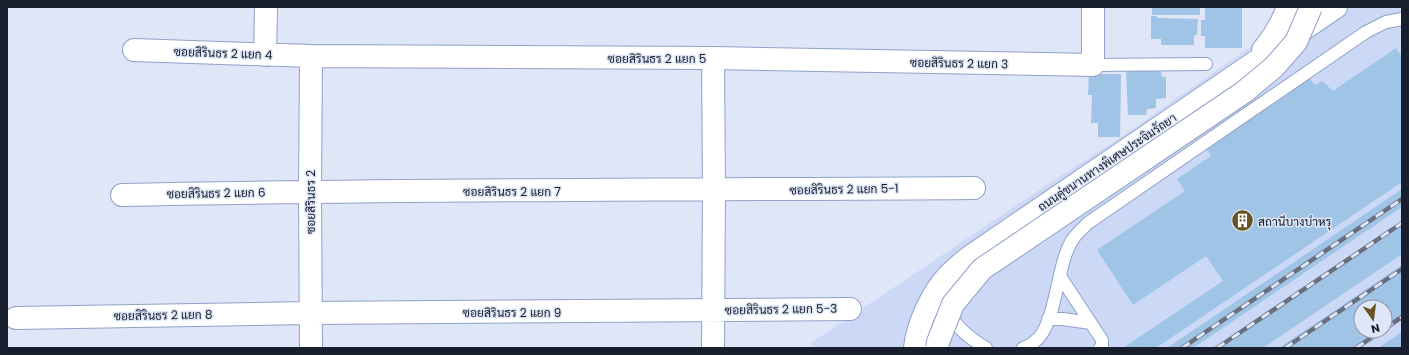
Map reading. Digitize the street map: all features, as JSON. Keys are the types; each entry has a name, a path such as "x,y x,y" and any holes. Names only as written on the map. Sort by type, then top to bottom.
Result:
{"street":[{"path":"265,54 266,7"},
{"path":"1093,7 1094,65"},
{"path":"1247,67 1271,41 1283,20 1288,7"},
{"path":"937,348 953,304 982,269 1256,82 1274,67 1296,42 1311,7"},
{"name":"ถนนคู่ขนานทางพิเศษประจิมรัถยา","path":"916,348 916,340 921,321 934,297 947,277 971,256 1336,7"},
{"name":"ซอยสิรินธร 2 แยก 4","path":"134,50 311,56"},
{"name":"ซอยสิรินธร 2 แยก 5","path":"311,56 712,58 714,190 713,348"},
{"name":"ซอยสิรินธร 2","path":"311,56 311,348"},
{"name":"ซอยสิรินธร 2 แยก 3","path":"712,58 1094,65"},
{"name":"ซอยสิรินธร 2 แยก 5-1","path":"714,190 974,188"},
{"name":"ซอยสิรินธร 2 แยก 7","path":"310,191 714,190"},
{"name":"ซอยสิรินธร 2 แยก 6","path":"122,195 310,191"},
{"name":"ซอยสิรินธร 2 แยก 5-3","path":"713,310 850,309"},
{"name":"ซอยสิรินธร 2 แยก 9","path":"310,313 713,310"},
{"name":"ซอยสิรินธร 2 แยก 8","path":"16,318 310,313"}],"lane":[{"path":"1023,348 1035,342 1043,332 1066,254 1073,239 1088,223 1366,32 1386,22 1402,19"},
{"name":"ซอยสิรินธร 2 แยก 3","path":"1094,65 1206,64"},
{"path":"1060,276 1102,340 1102,346 1100,348"},
{"path":"947,277 945,298 950,316 968,336 986,348"},
{"path":"1048,319 1062,319 1092,323"}],"shaded area":[{"path":"1308,7 1402,7 1402,348 814,348 811,343 1121,137"}],"building":[{"path":"1152,7 1200,7 1200,15 1152,15"},
{"path":"1205,7 1242,7 1242,48 1205,48 1205,36 1201,36 1201,20 1205,20"},
{"path":"1151,16 1157,16 1157,18 1198,19 1197,35 1194,35 1194,45 1161,45 1161,39 1151,39"},
{"name":"สถานีบางบำหรุ","path":"1396,48 1402,57 1402,182 1156,348 1123,348 1223,281 1206,256 1133,305 1097,250 1185,191 1177,179 1211,156 1206,148 1309,78 1315,85 1322,81 1333,91"},
{"path":"1161,70 1162,77 1166,77 1166,98 1156,99 1156,108 1147,109 1146,115 1128,115 1126,71"},
{"path":"1089,74 1121,74 1120,137 1098,137 1098,123 1091,123 1092,95 1088,95"},
{"path":"1402,189 1402,207 1193,348 1167,348"},
{"path":"1402,223 1402,254 1263,348 1217,348"},
{"path":"1402,265 1402,320 1393,326 1393,299 1353,299 1353,339 1374,339 1361,348 1279,348"},
{"path":"1402,332 1402,348 1378,348 1393,339"}],"railway":[{"path":"1182,348 1402,199"},
{"path":"1217,348 1402,223"},
{"path":"1285,348 1402,269"},
{"path":"1393,323 1402,317"},
{"path":"1356,348 1369,339"}],"place":[{"name":"สถานีบางบำหรุ","path":"1243,221"}]}
